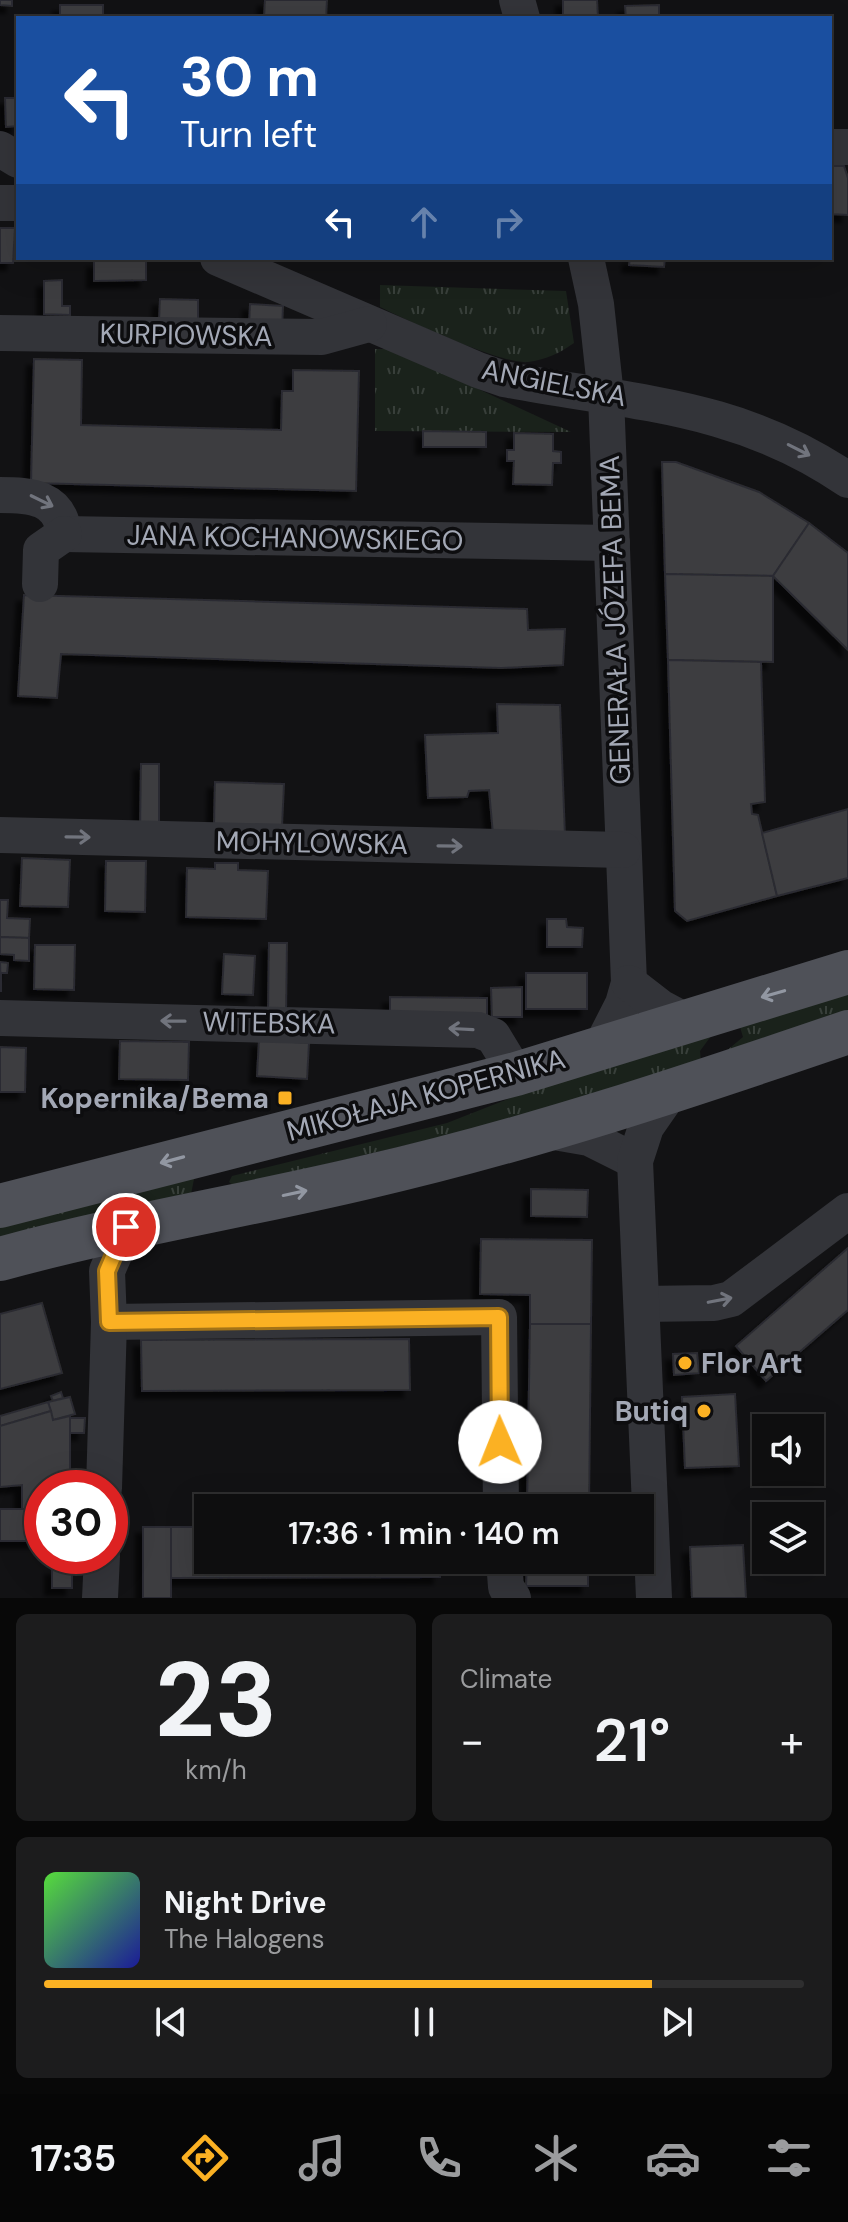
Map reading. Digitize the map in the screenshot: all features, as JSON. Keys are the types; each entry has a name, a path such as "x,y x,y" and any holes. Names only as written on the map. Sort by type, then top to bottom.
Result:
{"main road":[{"name":"MIKOŁAJA KOPERNIKA","path":"0,1206 247,1140 371,1114 516,1074 848,972"},
{"path":"0,1259 126,1227 370,1177 671,1091 848,1032"},
{"path":"242,1204 232,1203 224,1197 217,1179 222,1161 247,1140"}],"street":[{"name":"ANGIELSKA","path":"223,260 504,379 692,409 747,427 812,457 848,480"},
{"name":"GENERAŁA JÓZEFA BEMA","path":"586,260 596,304 606,396 629,983 623,1004 600,1049"},
{"name":"KURPIOWSKA","path":"0,333 322,337 369,324"},
{"path":"0,495 35,495 53,506 63,522 64,534 41,550 40,584"},
{"name":"JANA KOCHANOWSKIEGO","path":"64,534 612,543"},
{"name":"MOHYLOWSKA","path":"0,835 623,850"},
{"path":"629,983 660,1007 688,1022"},
{"name":"WITEBSKA","path":"0,1018 478,1030 493,1036 516,1074"},
{"path":"654,1598 635,1161 646,1127 671,1091"},
{"path":"541,1129 589,1138 635,1161"},
{"path":"642,1304 714,1303 731,1299 848,1211"},
{"path":"105,1470 109,1322 107,1271 126,1227"},
{"path":"54,1244 107,1271"},
{"path":"109,1322 499,1317 501,1494"},
{"path":"100,1598 101,1574"},
{"path":"505,1574 506,1587 513,1598"}],"green space":[{"path":"380,285 566,291 574,343 552,356 534,361 516,361 498,356 380,307"},
{"path":"375,349 392,349 571,432 375,431"},
{"path":"848,993 848,1014 725,1052 743,1037 740,1027"},
{"path":"711,1036 700,1051 701,1062 474,1129 234,1186 229,1182 232,1176 447,1123 513,1097"},
{"path":"195,1174 191,1194 0,1239 0,1223"}],"building":[{"path":"0,0 12,0 12,6 0,5"},
{"path":"265,0 327,0 326,16 264,16"},
{"path":"563,0 597,0 598,16 563,16"},
{"path":"60,5 103,5 103,16 60,16"},
{"path":"659,5 659,16 626,16 625,6"},
{"path":"5,98 16,98 16,126 6,127"},
{"path":"832,166 844,166 848,178 848,215 832,214"},
{"path":"0,228 15,228 13,263 0,263"},
{"path":"146,260 146,280 94,281 94,261"},
{"path":"630,260 665,260 664,267 629,265"},
{"path":"62,280 62,306 70,306 70,315 44,314 44,281"},
{"path":"160,299 198,300 198,323 159,322"},
{"path":"250,304 283,306 282,330 249,328"},
{"path":"34,359 82,360 81,425 281,430 282,391 293,391 293,370 359,371 356,491 31,483"},
{"path":"423,431 486,432 486,447 423,447"},
{"path":"514,433 553,434 553,451 561,452 561,463 553,463 552,485 513,484 514,461 507,461 507,450 514,450"},
{"path":"662,462 676,462 759,492 809,523 773,576 665,574"},
{"path":"809,523 848,553 848,650 773,576"},
{"path":"665,574 773,576 773,662 668,660"},
{"path":"24,595 527,609 528,630 565,629 563,665 501,668 61,654 57,698 18,696"},
{"path":"668,660 761,662 765,802 751,804 752,814 758,815 777,896 687,921 675,911"},
{"path":"497,704 560,705 565,837 493,834 489,790 469,791 467,797 428,798 425,735 498,733"},
{"path":"141,764 159,764 159,830 140,830"},
{"path":"215,782 284,784 282,826 214,824"},
{"path":"848,809 848,878 777,896 762,833"},
{"path":"22,858 70,860 68,907 20,906"},
{"path":"106,861 146,861 145,912 105,911"},
{"path":"215,863 238,863 238,870 268,871 266,919 186,917 187,868 215,869"},
{"path":"0,900 8,900 7,918 30,919 29,938 0,937"},
{"path":"547,919 566,919 567,927 583,928 582,947 547,947"},
{"path":"0,937 29,938 29,961 14,960 14,955 0,954"},
{"path":"269,943 287,943 286,1012 268,1012"},
{"path":"35,945 75,945 74,990 34,989"},
{"path":"224,954 255,956 253,995 222,994"},
{"path":"0,962 8,963 7,973 1,973 1,992"},
{"path":"526,973 587,973 587,1009 526,1009"},
{"path":"522,987 522,1017 492,1017 491,988"},
{"path":"390,997 487,998 487,1017 390,1015"},
{"path":"259,1040 309,1043 307,1079 257,1076"},
{"path":"120,1041 189,1042 188,1080 119,1079"},
{"path":"0,1047 26,1048 25,1092 0,1092"},
{"path":"531,1189 588,1190 587,1217 531,1216"},
{"path":"481,1239 592,1240 591,1324 530,1324 530,1295 480,1294"},
{"path":"848,1248 848,1310 766,1381 736,1346"},
{"path":"42,1303 62,1373 0,1389 0,1314"},
{"path":"530,1324 591,1324 589,1494 527,1494"},
{"path":"409,1339 410,1390 142,1391 141,1340"},
{"path":"697,1353 699,1373 674,1375 673,1354"},
{"path":"61,1392 63,1398 53,1401 51,1396"},
{"path":"735,1394 739,1466 685,1468 682,1397"},
{"path":"70,1397 75,1414 53,1420 48,1402"},
{"path":"48,1402 51,1411 0,1426 0,1416"},
{"path":"51,1411 53,1420 70,1416 70,1470 24,1470 24,1509 22,1485 0,1487 0,1426"},
{"path":"70,1418 85,1418 84,1433 70,1433"},
{"path":"0,1509 24,1509 24,1541 0,1541"},
{"path":"143,1527 171,1527 171,1598 143,1598"},
{"path":"171,1527 194,1527 194,1574 440,1574 440,1577 171,1578"},
{"path":"743,1545 746,1598 692,1598 690,1547"},
{"path":"52,1574 72,1574 72,1588 52,1588"},
{"path":"526,1574 588,1574 588,1586 526,1586"}],"place":[{"name":"Kopernika/Bema","path":"285,1098"},
{"name":"Flor Art","path":"685,1363"},
{"name":"Butiq","path":"704,1411"}],"route":[{"path":"126,1227 107,1271 109,1322 499,1317 500,1442"}]}
